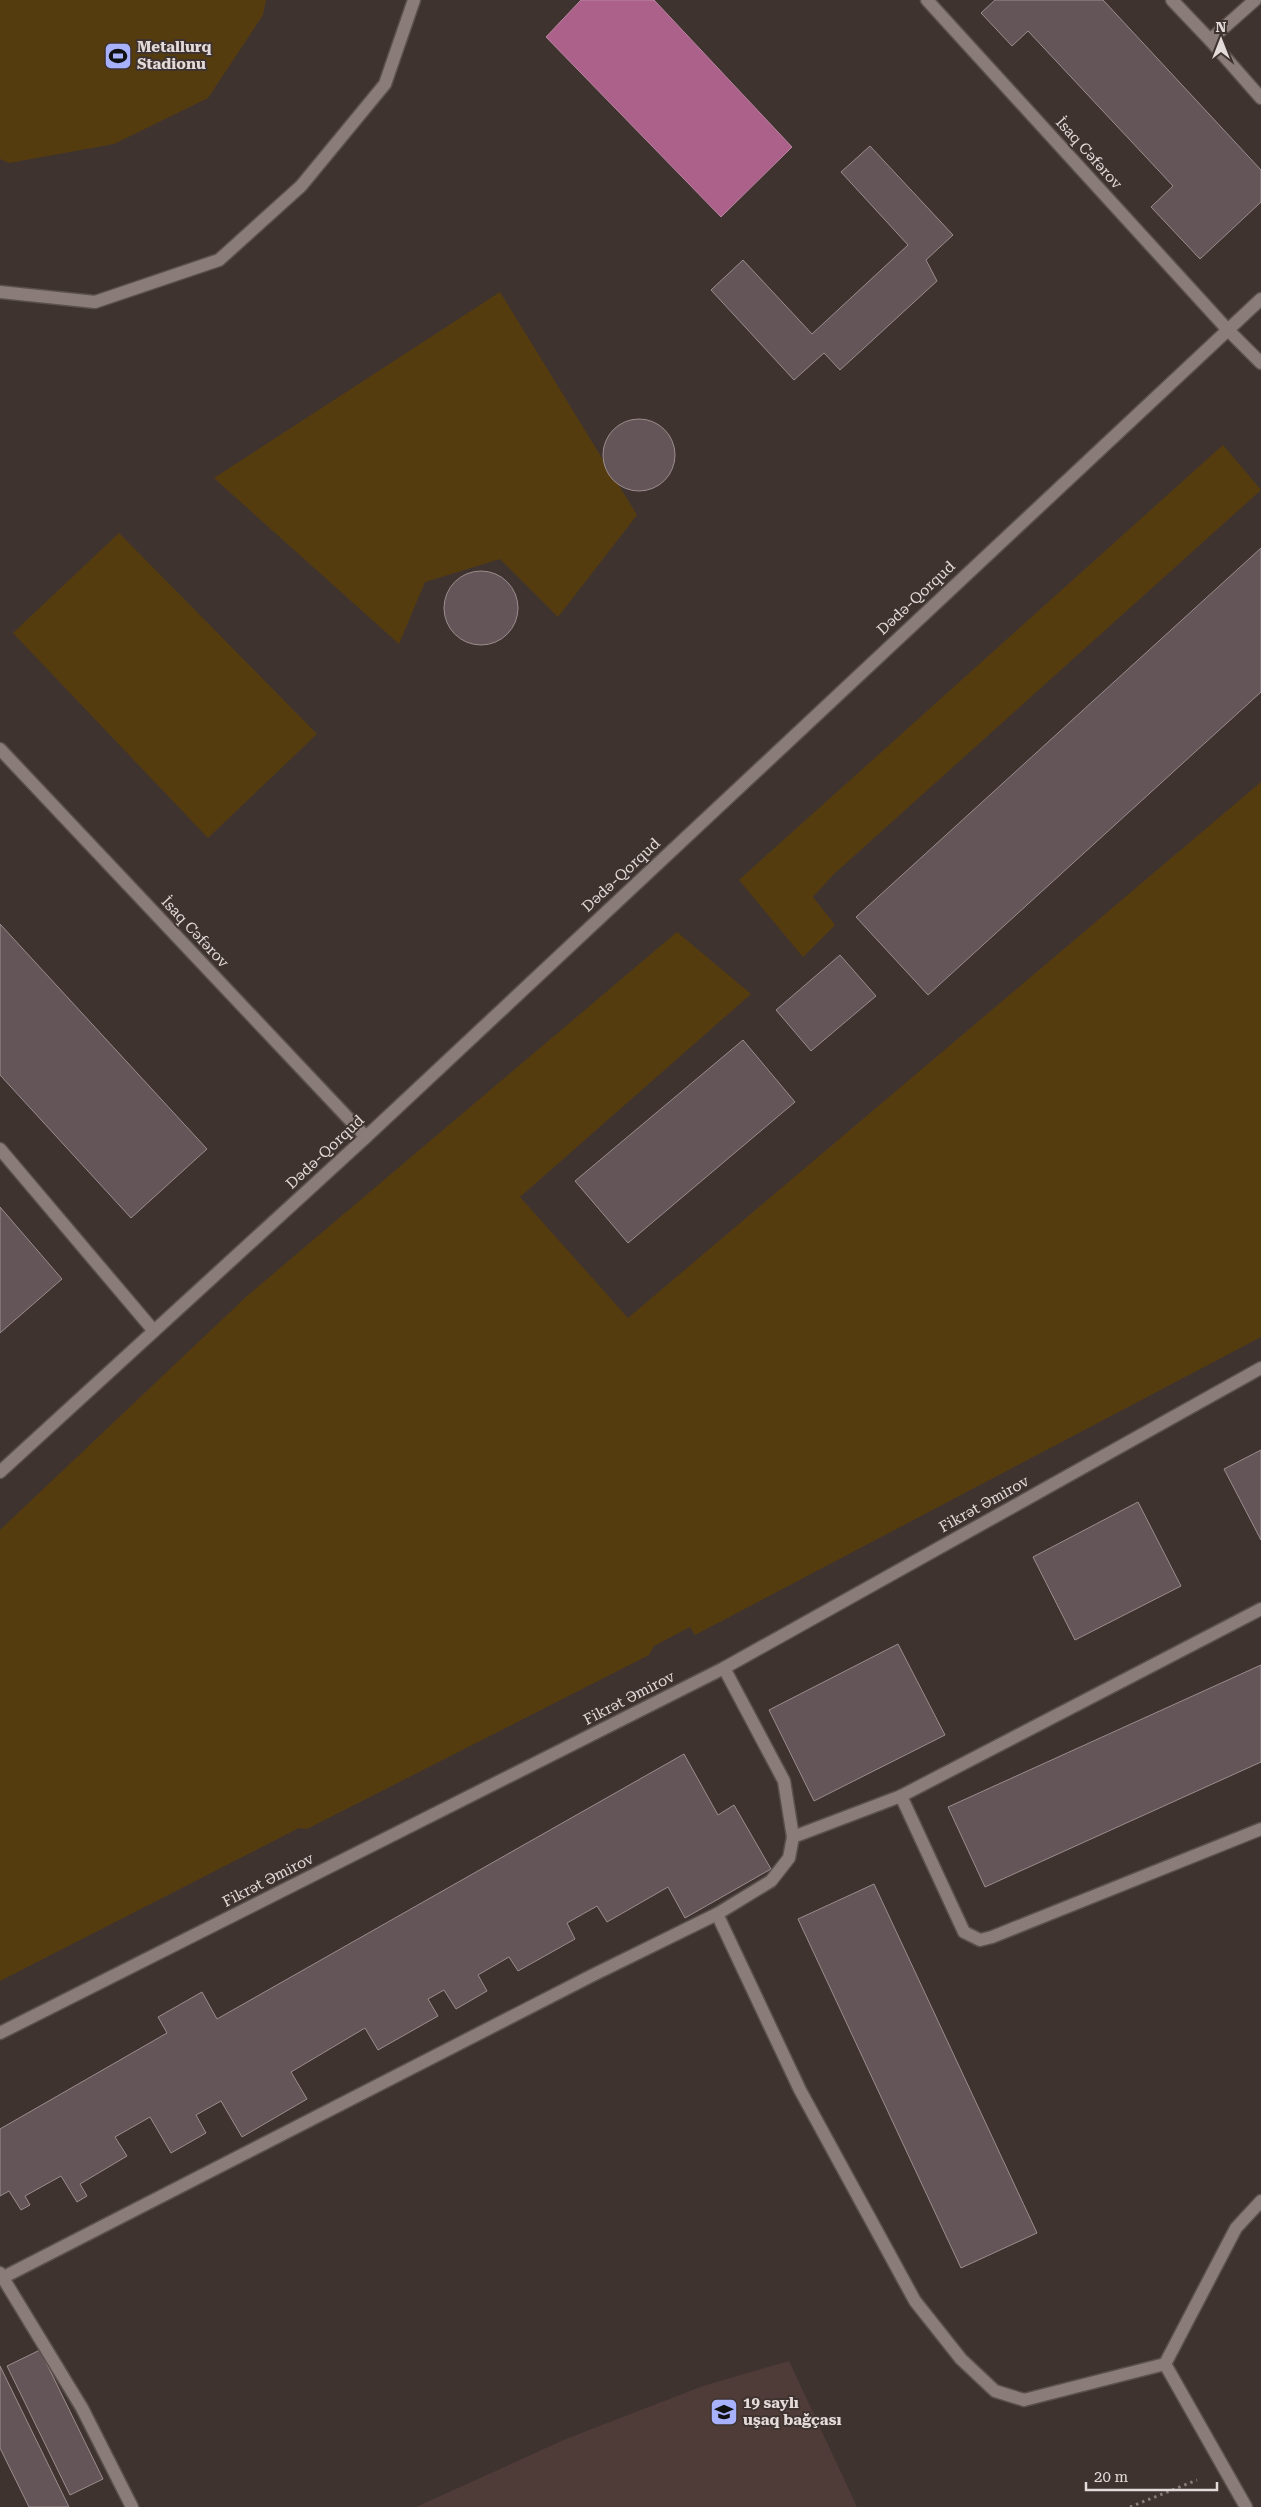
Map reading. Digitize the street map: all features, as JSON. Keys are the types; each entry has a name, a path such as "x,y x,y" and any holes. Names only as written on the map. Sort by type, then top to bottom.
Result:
{"street":[{"path":"0,292 95,302 219,260 300,186 385,84 414,0"},
{"name":"İsaq Cəfərov","path":"927,0 1261,363"},
{"path":"1172,0 1261,98"},
{"path":"1210,40 1255,0"},
{"name":"Dədə-Qorqud","path":"0,1472 366,1137 1227,328 1261,299"},
{"name":"İsaq Cəfərov","path":"0,750 366,1137"},
{"path":"0,1149 154,1331"},
{"name":"Fikrət Əmirov","path":"0,2033 724,1668 1261,1368"},
{"path":"793,1837 901,1796 1261,1609"},
{"path":"132,2507 82,2408 1,2277 591,1976 717,1914 771,1881 789,1858 793,1837 784,1781 724,1668"},
{"path":"901,1796 964,1932 980,1940 992,1937 1261,1829"},
{"path":"717,1914 800,2090 914,2301 962,2359 995,2391 1024,2400 1165,2364 1236,2228 1261,2201"},
{"path":"1165,2364 1246,2507"}],"path":[{"path":"1130,2507 1224,2469"}],"shaded area":[{"name":"Metallurq Stadionu","path":"0,0 266,0 263,15 208,98 114,144 9,163 0,159"},
{"path":"581,0 654,0 792,147 721,217 546,37"},
{"path":"500,292 637,515 558,617 500,559 425,582 399,644 214,478"},
{"path":"1223,445 1261,490 834,874 813,897 835,925 803,957 739,880"},
{"path":"119,533 317,734 208,838 13,633"},
{"path":"1261,782 1261,1337 695,1635 690,1627 654,1646 649,1655 307,1829 299,1828 0,1981 0,1530 247,1296 677,932 751,994 520,1197 628,1318"},
{"name":"19 saylı uşaq bağçası","path":"789,2361 857,2507 416,2507 566,2439 703,2386"}],"building":[{"path":"995,0 1103,0 1261,170 1261,202 1200,259 1151,207 1173,186 1028,31 1012,46 981,13"},
{"path":"870,146 953,235 926,260 937,281 840,370 824,353 794,380 711,290 743,260 812,334 908,245 841,172"},
{"path":"632,419 646,419 665,429 675,448 675,462 665,481 646,491 632,491 613,481 603,462 603,448 613,429"},
{"path":"1261,548 1261,692 928,995 856,917"},
{"path":"481,571 495,574 507,582 515,594 518,608 515,622 507,634 495,642 481,645 467,642 455,634 447,622 444,608 447,594 455,582 467,574"},
{"path":"0,924 207,1149 131,1218 0,1075"},
{"path":"840,955 876,996 811,1051 776,1010"},
{"path":"743,1040 795,1102 628,1243 575,1181"},
{"path":"0,1207 62,1279 0,1333"},
{"path":"1261,1450 1261,1540 1224,1469"},
{"path":"1138,1502 1181,1586 1075,1640 1033,1557"},
{"path":"898,1644 945,1735 814,1801 769,1710"},
{"path":"1261,1665 1261,1762 985,1887 948,1807"},
{"path":"684,1754 718,1815 734,1805 771,1869 685,1918 668,1887 607,1922 597,1906 567,1923 575,1939 518,1971 509,1957 478,1975 487,1991 456,2009 444,1990 428,1999 438,2016 378,2050 365,2028 291,2072 307,2099 242,2137 221,2101 196,2115 206,2133 171,2153 150,2117 115,2137 127,2156 80,2184 87,2196 77,2202 61,2176 25,2196 30,2205 21,2210 9,2191 0,2196 0,2129 167,2033 158,2017 202,1992 217,2019"},
{"path":"874,1884 1037,2233 961,2268 798,1919"},
{"path":"40,2350 103,2479 70,2495 7,2366"},
{"path":"0,2366 69,2507 29,2507 0,2448"}],"place":[{"name":"Metallurq Stadionu","path":"118,56"},
{"name":"19 saylı uşaq bağçası","path":"724,2412"}]}
